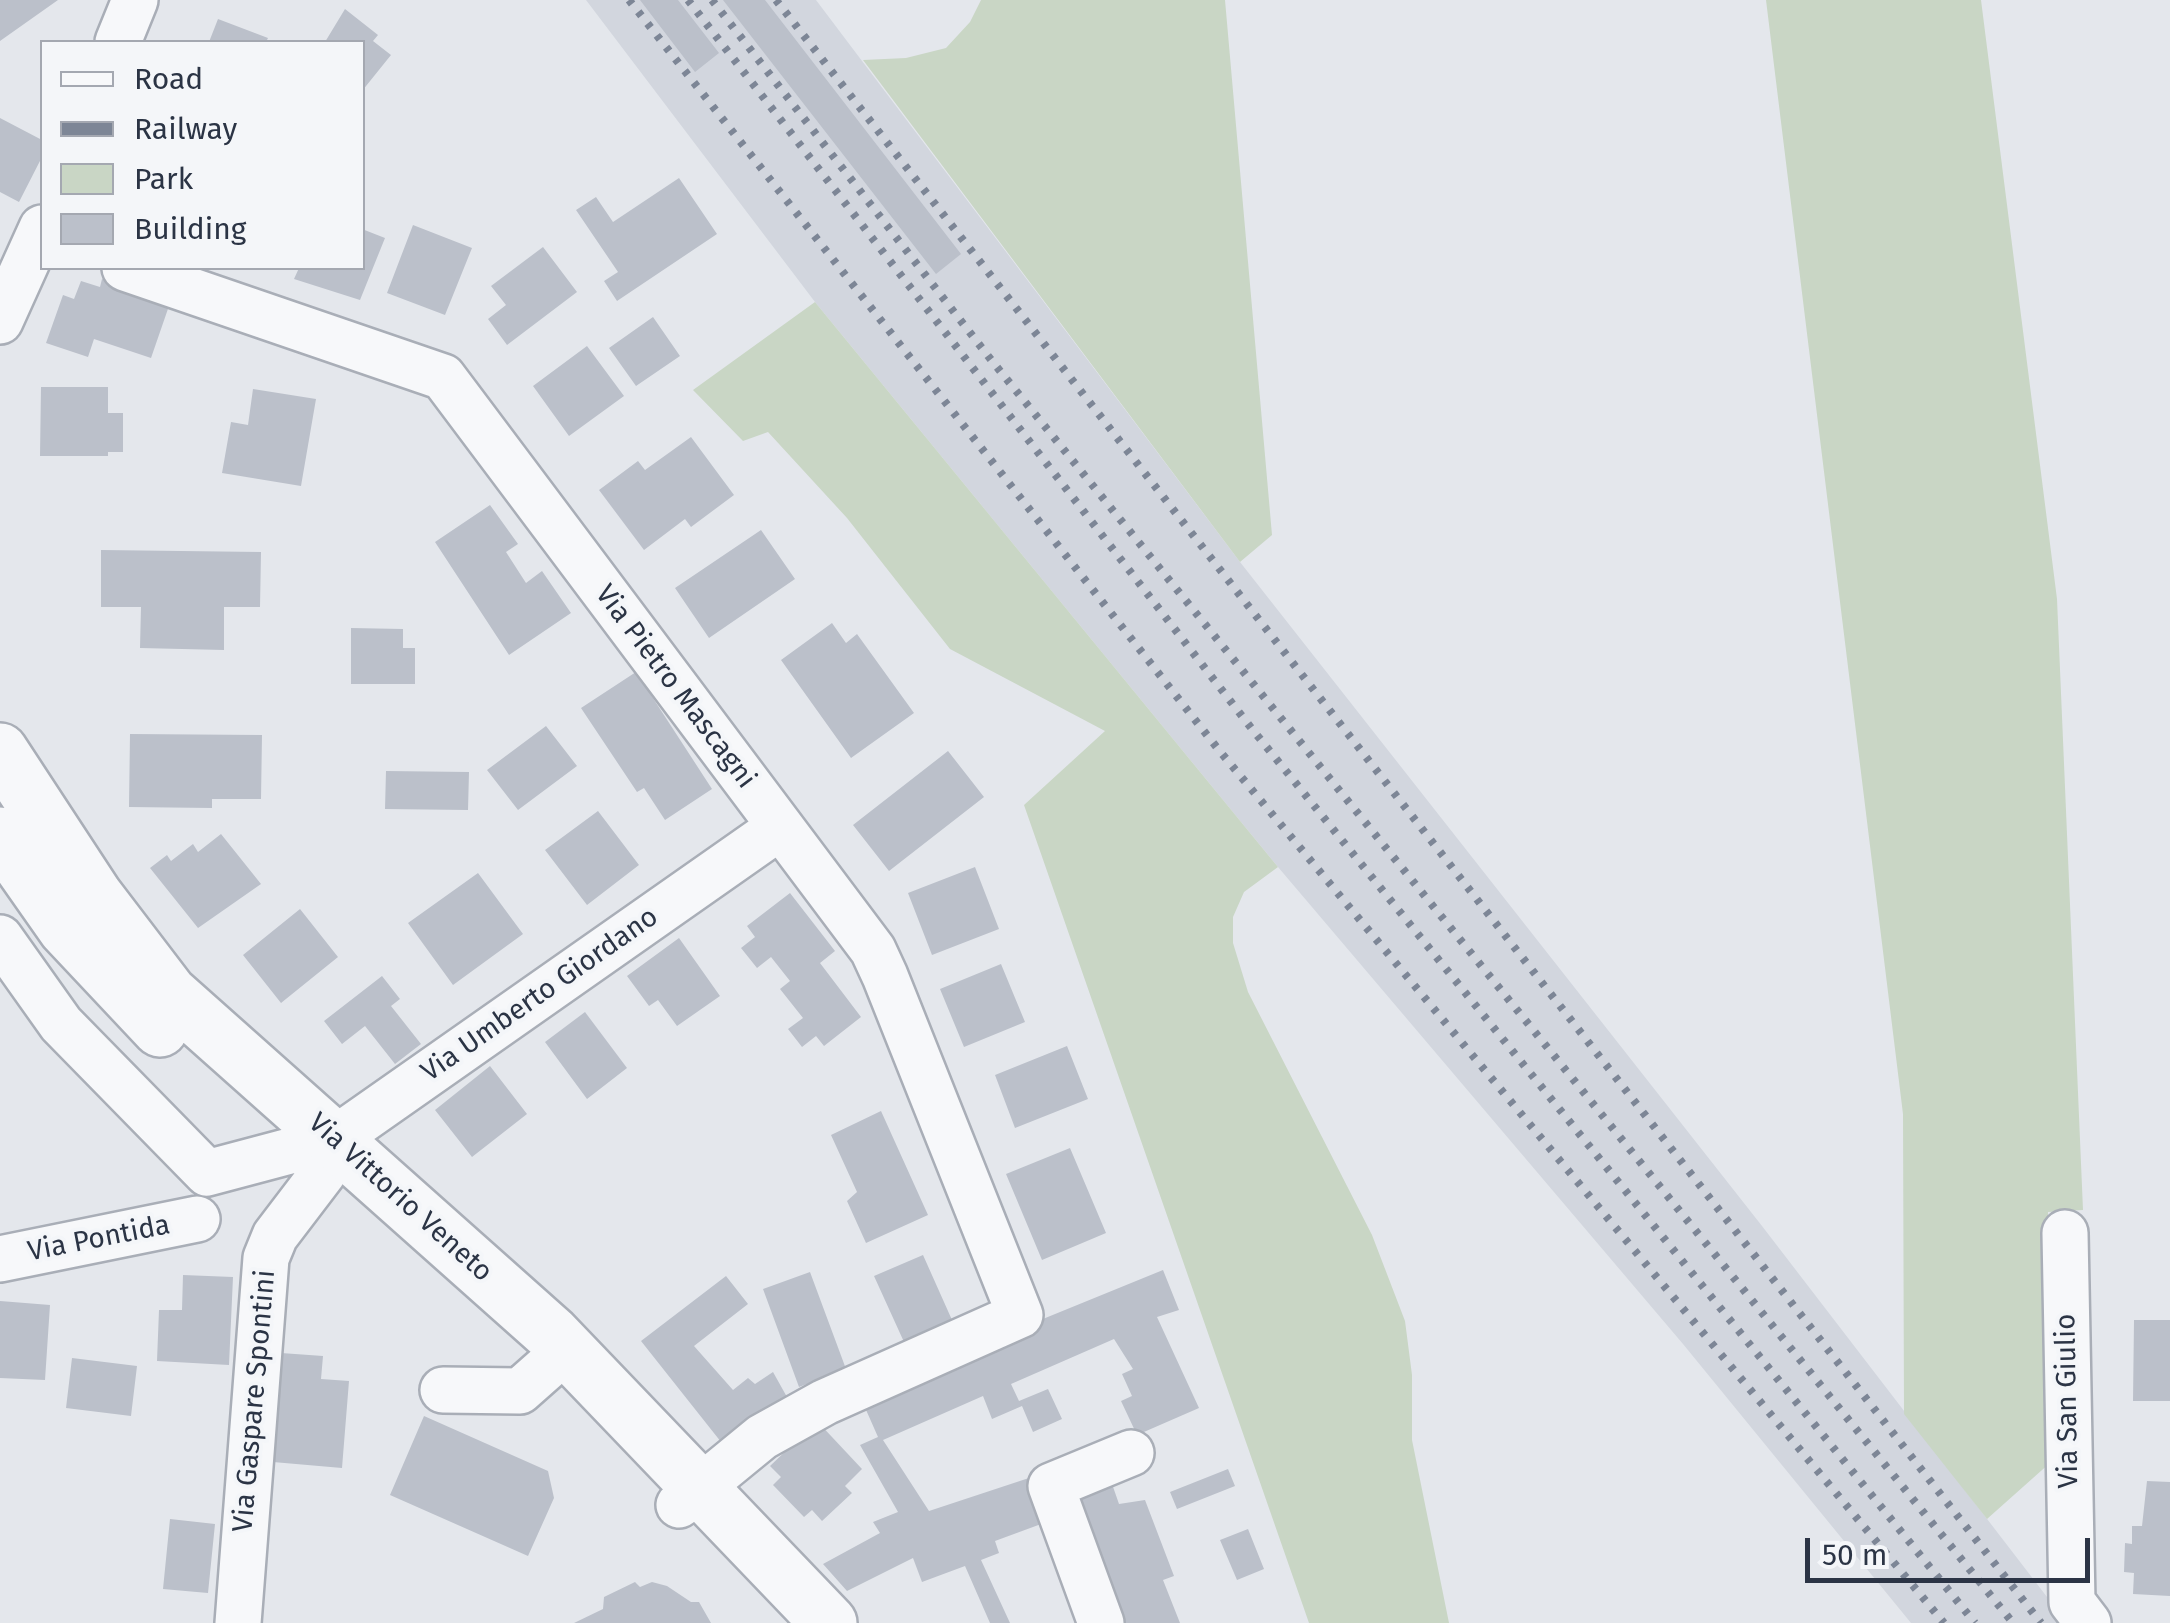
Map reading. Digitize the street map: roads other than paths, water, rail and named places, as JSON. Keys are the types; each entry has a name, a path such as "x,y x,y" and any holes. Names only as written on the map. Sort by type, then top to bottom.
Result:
{"street":[{"path":"119,40 135,0"},
{"path":"0,321 40,237"},
{"name":"Via Pietro Mascagni","path":"131,270 442,377 872,950 1020,1315 824,1402 762,1437 690,1495"},
{"name":"Via Vittorio Veneto","path":"0,750 150,973 317,1153 546,1368 829,1623"},
{"name":"Via Umberto Giordano","path":"317,1153 780,827"},
{"name":"Via Vittorio Veneto","path":"0,835 102,973 201,1068 552,1334 690,1495 784,1623"},
{"path":"0,938 61,1024 207,1172 317,1153"},
{"name":"Via Gaspare Spontini","path":"238,1623 266,1258 317,1153"},
{"name":"Via Pontida","path":"0,1259 197,1219"},
{"name":"Via San Giulio","path":"2064,1233 2072,1602 2088,1623"},
{"path":"444,1390 520,1391 546,1368"},
{"path":"1101,1623 1051,1486 1131,1453"}],"railway":[{"path":"629,0 1218,749 1944,1623"},
{"path":"688,0 1252,729 1975,1623"},
{"path":"712,0 992,361 2013,1623"},
{"path":"776,0 2041,1623"}]}
